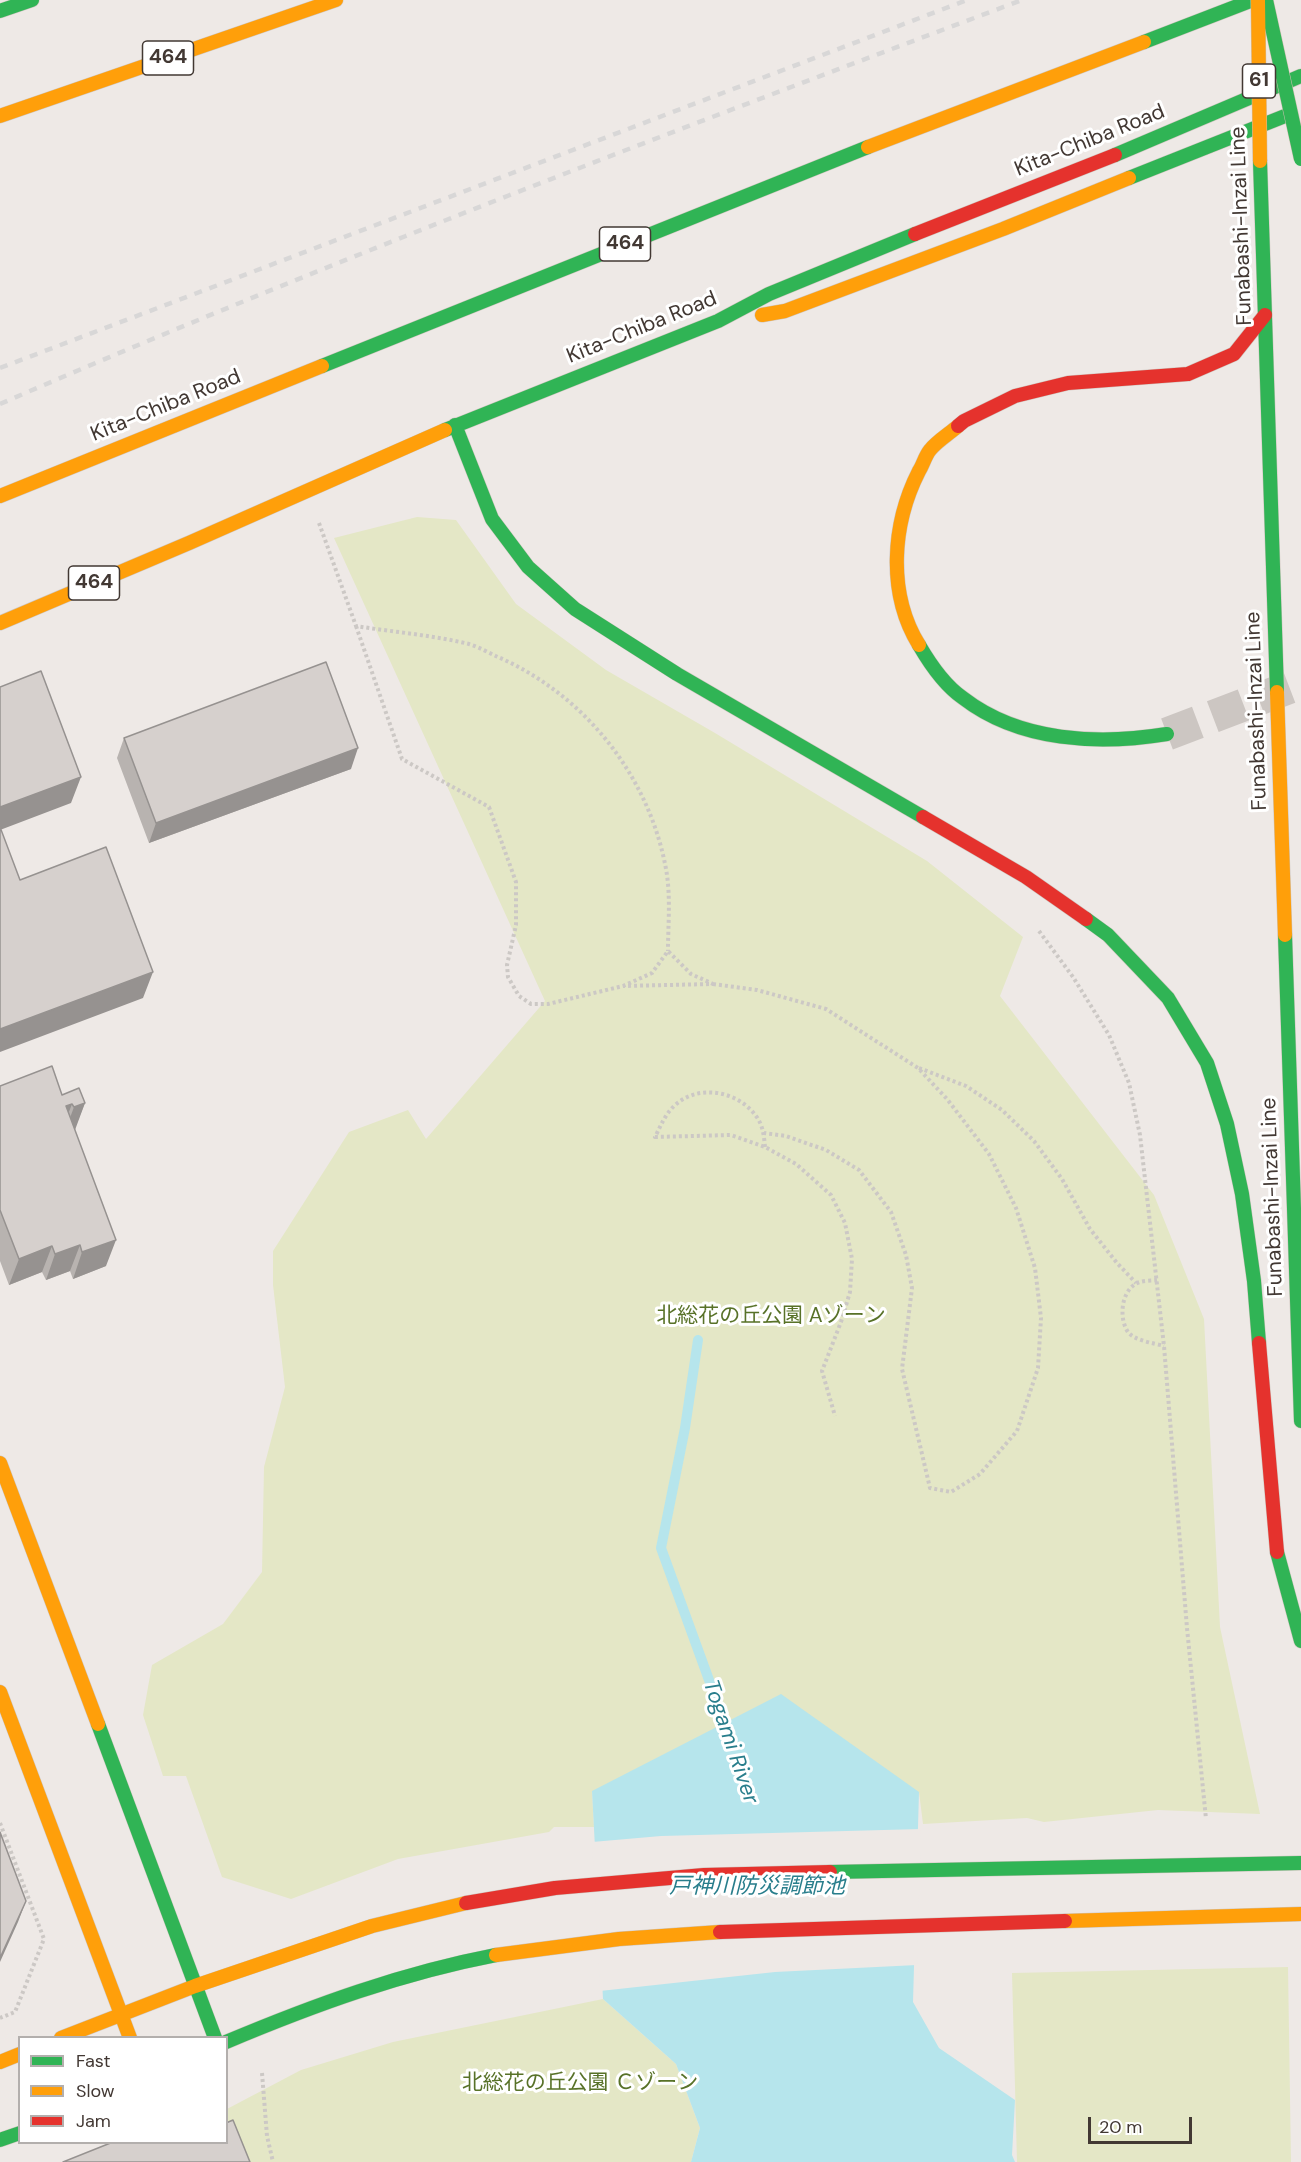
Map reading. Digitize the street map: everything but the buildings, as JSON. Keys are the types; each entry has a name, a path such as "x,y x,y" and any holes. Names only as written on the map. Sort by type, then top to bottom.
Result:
{"main road":[{"path":"0,11 33,0"},
{"name":"464","path":"0,116 336,0"},
{"name":"Kita-Chiba Road","path":"0,496 775,183 1253,0"},
{"name":"Funabashi-Inzai Line","path":"1258,0 1260,161 1301,1421"},
{"path":"1266,0 1301,159"},
{"name":"Kita-Chiba Road","path":"0,623 189,543 455,425 718,321 769,294 980,207 1149,142 1301,76"},
{"path":"718,321 785,311 1003,229 1301,110"},
{"path":"1167,734 1140,738 1092,739 1050,735 1004,723 962,698 932,667 909,628 906,618 898,586 897,544 909,491 930,450 964,421 1015,396 1068,383 1188,374 1234,354 1265,315"},
{"path":"455,425 492,519 528,567 575,609 677,674 1026,877 1108,935 1168,998 1207,1063 1227,1124 1242,1194 1254,1281 1278,1559 1301,1641"},
{"path":"0,1463 215,2036"},
{"path":"0,1692 130,2036"},
{"path":"64,2036 195,1986 372,1926 447,1906 566,1887 704,1875 1301,1863"},
{"path":"228,2041 314,2005 388,1980 465,1961 572,1944 731,1931 1301,1914"},
{"path":"0,2062 18,2055"},
{"path":"0,2140 18,2134"}],"path":[{"path":"319,523 402,759 489,807 516,882 516,924 507,965 508,977 519,996 531,1004 548,1004 623,986 652,973 668,951 666,870 655,826 631,773 599,730 559,691 519,666 470,645 356,626"},
{"path":"1037,927 1073,977 1109,1035 1129,1083 1140,1135 1164,1346 1186,1616 1206,1819"},
{"path":"668,951 691,974 713,984"},
{"path":"623,986 713,984 757,990 826,1009 918,1068 966,1086 1002,1110 1034,1141 1062,1179 1090,1229 1136,1283"},
{"path":"764,1133 786,1136 826,1150 859,1170 891,1212 906,1255 912,1288 902,1369 930,1488 951,1492 980,1474 1017,1431 1038,1368 1041,1318 1035,1268 1016,1208 989,1154 947,1099 918,1068"},
{"path":"765,1147 764,1133 756,1116 744,1103 728,1095 710,1092 692,1095 676,1104 664,1118 656,1137 731,1135 765,1147 796,1164 831,1195 845,1223 852,1259 850,1292 822,1371 835,1416"},
{"path":"1157,1280 1136,1283 1128,1290 1122,1303 1123,1315 1128,1332 1138,1339 1164,1346"},
{"path":"0,1823 44,1939 15,2012 0,2018"},
{"path":"262,2073 267,2136 273,2162"}],"green space":[{"name":"北総花の丘公園 Aゾーン","path":"417,517 456,520 516,604 606,670 927,861 1023,937 1000,996 1154,1195 1204,1319 1220,1627 1260,1814 1158,1810 1044,1822 1027,1818 923,1824 919,1792 592,1791 594,1827 554,1827 549,1832 398,1859 291,1899 222,1877 186,1776 163,1776 143,1715 152,1665 223,1624 262,1572 264,1467 285,1387 273,1285 273,1251 349,1132 408,1110 426,1139 545,1001 334,538"},
{"path":"1288,1967 1291,2162 1017,2162 1012,1973"},
{"name":"北総花の丘公園 Ｃゾーン","path":"603,1999 676,2064 700,2128 691,2162 233,2162 227,2144 228,2108 301,2070 393,2042"}],"water":[{"name":"戸神川防災調節池","path":"781,1694 919,1792 913,2002 939,2048 1015,2100 1012,2155 1015,2162 691,2162 700,2128 676,2064 603,1999 592,1791"}],"pier":[{"path":"921,1829 917,1965 775,1972 600,1991 592,1842 661,1836"}],"waterway":[{"name":"Togami River","path":"698,1340 685,1428 661,1548 729,1735"}],"tunnel":[{"path":"1167,734 1301,683"}],"railway":[{"path":"0,368 967,0"},
{"path":"0,404 253,297 381,246 636,146 1022,0"}],"traffic: fast":[{"path":"0,11 32,0"},
{"path":"1144,42 1253,0"},
{"path":"1266,0 1301,159"},
{"path":"1115,155 1301,76"},
{"path":"1129,178 1285,116"},
{"path":"322,366 868,147"},
{"path":"1260,161 1277,692"},
{"path":"445,430 718,321 769,294 915,234"},
{"path":"455,425 492,519 528,567 575,609 677,674 923,817"},
{"path":"919,645 938,674 956,693 985,713 1009,724 1061,737 1088,739 1167,734"},
{"path":"1086,919 1108,935 1168,998 1207,1063 1227,1124 1242,1194 1254,1281 1259,1343"},
{"path":"1285,935 1301,1421"},
{"path":"1277,1552 1301,1641"},
{"path":"98,1724 214,2036"},
{"path":"830,1872 1301,1863"},
{"path":"228,2041 359,1991 461,1962 496,1955"},
{"path":"0,2140 18,2134"}],"traffic: slow":[{"path":"0,116 336,0"},
{"path":"1258,0 1260,161"},
{"path":"868,147 1144,42"},
{"path":"762,315 785,311 1003,229 1129,178"},
{"path":"0,496 322,366"},
{"path":"919,645 909,625 898,581 897,558 903,513 910,492 930,450 958,426"},
{"path":"0,623 189,543 445,430"},
{"path":"1277,692 1285,935"},
{"path":"0,1463 98,1724"},
{"path":"0,1692 129,2036"},
{"path":"66,2036 195,1986 372,1926 466,1903"},
{"path":"1065,1921 1301,1914"},
{"path":"496,1955 619,1939 720,1932"},
{"path":"0,2062 18,2055"}],"traffic: jam":[{"path":"915,234 1115,155"},
{"path":"958,426 1015,396 1068,383 1188,374 1234,354 1265,315"},
{"path":"923,817 1026,877 1086,919"},
{"path":"1259,1343 1277,1552"},
{"path":"466,1903 555,1888 704,1875 830,1872"},
{"path":"720,1932 1065,1921"}]}
